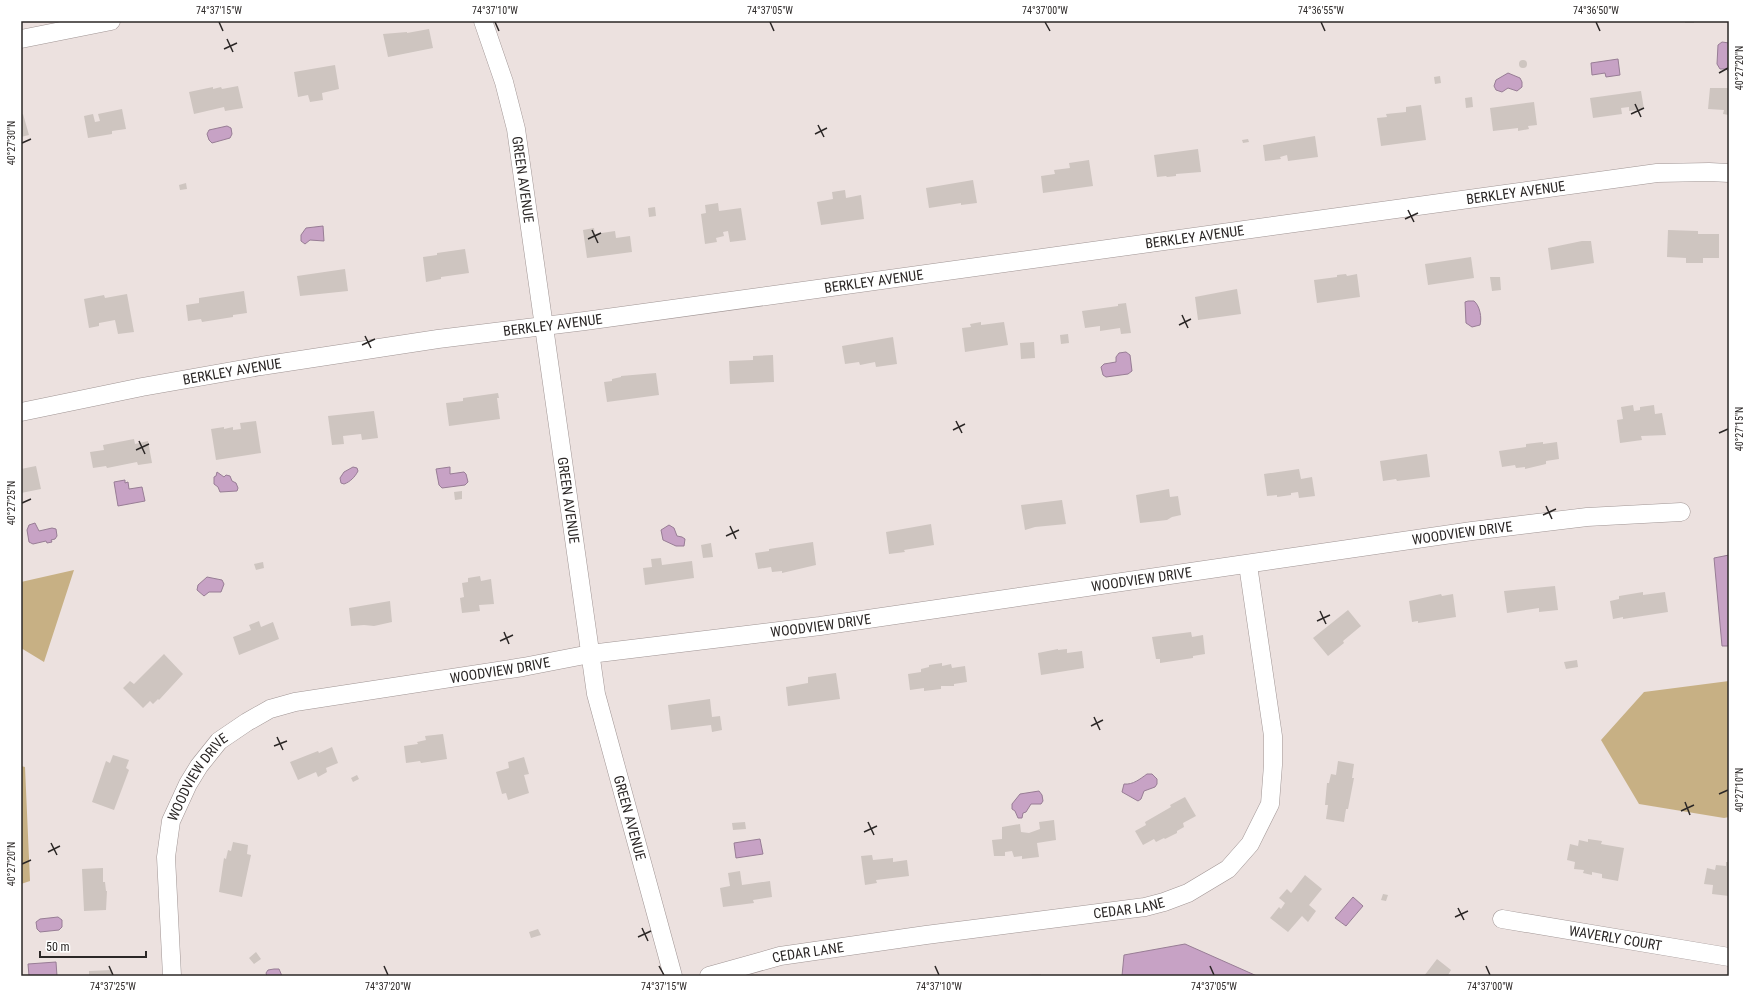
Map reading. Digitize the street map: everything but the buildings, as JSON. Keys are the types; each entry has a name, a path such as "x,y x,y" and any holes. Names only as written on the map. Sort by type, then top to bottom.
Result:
{"street":[{"path":"21,39 110,21"},
{"name":"GREEN AVENUE","path":"483,21 504,82 516,129 596,694 673,976"},
{"name":"BERKLEY AVENUE","path":"21,412 142,387 261,366 438,339 543,327 1657,173 1729,173"},
{"name":"WOODVIEW DRIVE","path":"172,976 166,857 171,821 198,766 219,741 247,722 270,709 295,702 523,667 590,654 820,626 1248,565 1464,532 1580,518 1681,512"},
{"name":"CEDAR LANE","path":"709,976 780,956 926,935 1145,907 1188,893 1228,869 1250,844 1270,804 1273,765 1273,736 1248,565"},
{"name":"WAVERLY COURT","path":"1502,919 1729,957"}],"shaded area":[{"path":"1722,42 1729,43 1728,71 1726,69 1720,69 1717,64 1718,45"},
{"path":"1618,59 1620,75 1606,77 1605,73 1592,75 1591,63"},
{"path":"1508,73 1520,78 1522,87 1517,91 1508,88 1502,92 1496,90 1494,86 1496,80"},
{"path":"227,126 231,128 232,134 230,138 212,143 209,140 207,134 209,130"},
{"path":"323,226 324,241 310,240 305,244 301,241 301,235 306,228"},
{"path":"1474,301 1478,306 1481,316 1480,325 1472,327 1466,323 1465,302"},
{"path":"1126,352 1130,355 1132,371 1128,374 1106,377 1103,375 1101,367 1104,364 1116,362 1116,357 1119,353"},
{"path":"353,467 357,468 358,471 355,475 350,481 344,484 341,483 340,478 344,472"},
{"path":"450,467 450,474 464,472 466,474 468,482 465,485 442,488 439,485 436,469"},
{"path":"217,472 224,477 226,475 230,476 232,481 236,483 238,488 237,491 220,492 218,487 214,484 214,477 216,476"},
{"path":"125,480 125,483 128,482 129,489 142,487 145,501 118,506 114,482"},
{"path":"35,523 39,531 52,528 56,529 57,536 55,539 51,540 52,542 47,543 46,541 33,544 29,542 27,530 29,525"},
{"path":"669,525 674,528 677,536 685,539 684,546 676,546 663,540 661,530"},
{"path":"1729,555 1729,646 1722,646 1714,558"},
{"path":"74,570 44,662 21,648 21,582"},
{"path":"207,577 222,580 224,584 221,592 209,592 204,596 197,590 198,585"},
{"path":"1729,681 1729,817 1724,818 1639,804 1601,740 1644,692"},
{"path":"21,766 25,767 30,881 21,884"},
{"path":"1147,774 1152,774 1157,779 1157,784 1155,787 1144,791 1141,799 1138,801 1122,792 1124,784 1133,783"},
{"path":"1039,791 1042,795 1043,801 1041,804 1031,804 1026,812 1023,813 1022,818 1018,818 1015,811 1012,809 1012,804 1020,794"},
{"path":"760,839 763,854 736,858 734,843"},
{"path":"1353,897 1363,906 1346,926 1335,918"},
{"path":"58,917 62,920 62,927 59,930 40,932 37,929 36,922 40,919"},
{"path":"1185,944 1257,976 1122,976 1124,955"},
{"path":"56,962 57,976 29,976 28,964"},
{"path":"279,969 282,976 267,976 266,973 268,970"}]}
